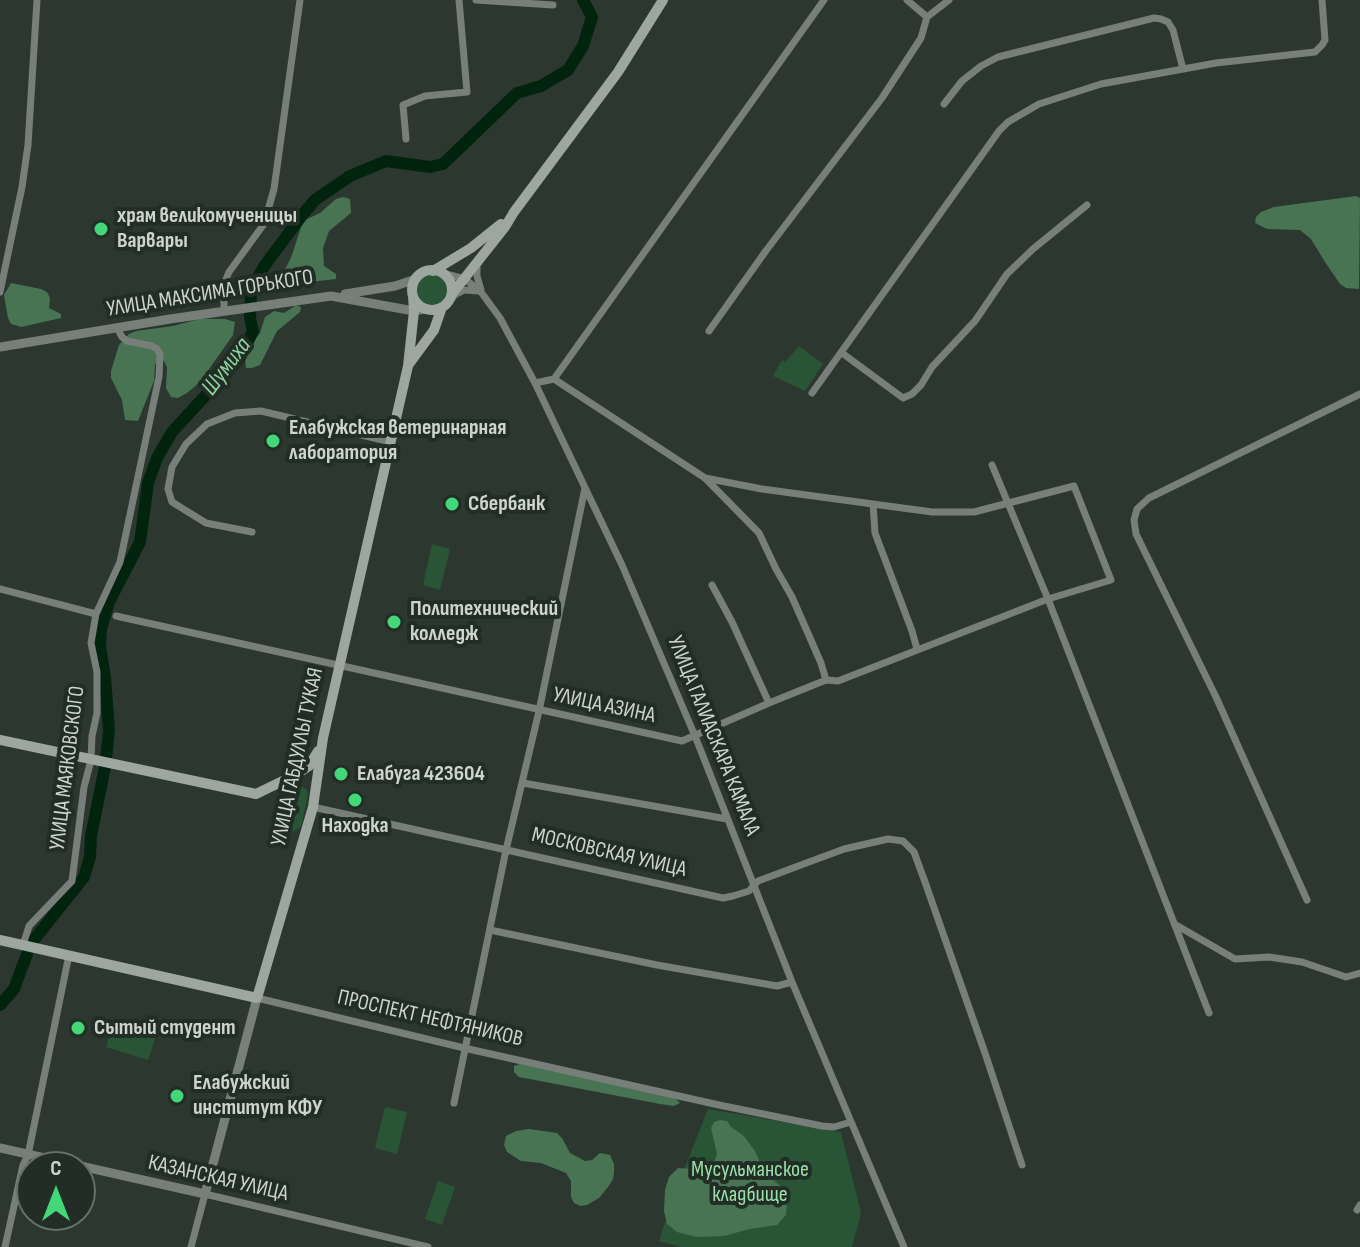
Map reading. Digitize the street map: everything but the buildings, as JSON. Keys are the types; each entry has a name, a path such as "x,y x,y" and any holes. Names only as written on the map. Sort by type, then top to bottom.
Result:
{"main road":[{"path":"448,301 618,72 663,0"},
{"path":"438,272 489,235 514,212"},
{"path":"420,310 413,296 413,287 416,279 426,271 438,272 450,282 448,301"},
{"name":"УЛИЦА МАКСИМА ГОРЬКОГО","path":"420,310 437,310 448,301"},
{"name":"УЛИЦА ГАБДУЛЛЫ ТУКАЯ","path":"408,366 434,330 448,301"},
{"name":"УЛИЦА ГАБДУЛЛЫ ТУКАЯ","path":"257,998 313,807 323,738 420,310"},
{"path":"0,740 256,794 309,766 323,738"},
{"path":"295,775 313,781 315,793"},
{"name":"ПРОСПЕКТ НЕФТЯНИКОВ","path":"0,940 257,998"}],"street":[{"path":"0,292 28,145 37,0"},
{"path":"224,311 224,284 229,272 264,224 274,189 300,0"},
{"path":"406,139 403,105 425,96 467,92 459,0"},
{"path":"476,0 553,5"},
{"path":"535,383 554,379 824,0"},
{"path":"907,0 927,17"},
{"path":"709,331 882,98 921,38 927,17 949,0"},
{"path":"812,393 1008,122 1039,104 1101,84 1216,63 1315,52 1325,40 1322,0"},
{"path":"944,104 962,81 998,57 1154,18 1168,22 1173,30 1183,69"},
{"path":"842,353 903,398 912,394 932,367 975,321 1007,274 1087,205"},
{"path":"448,301 464,290 481,292 477,260"},
{"name":"УЛИЦА ГАЛИАСКАРА КАМАЛА","path":"438,272 465,279 481,292 500,318 535,383 622,565 904,1247"},
{"path":"337,296 395,286 416,279"},
{"name":"УЛИЦА МАКСИМА ГОРЬКОГО","path":"0,347 337,296 420,310"},
{"name":"УЛИЦА МАЯКОВСКОГО","path":"23,945 29,926 72,881 97,700 97,672 91,643 96,614 120,562 161,366 157,349 127,341 117,328"},
{"path":"554,379 705,478 759,533 792,597 826,680"},
{"path":"1307,900 1216,697 1136,534 1134,520 1137,509 1149,498 1359,396"},
{"path":"252,532 206,523 172,502 168,489 172,467 186,444 207,424 235,413 261,411 391,442"},
{"path":"992,465 1048,599 1209,1013"},
{"path":"705,478 762,489 932,512 974,512 1009,504"},
{"name":"УЛИЦА АЗИНА","path":"116,616 682,741 826,680 838,681 1048,599 1111,580 1074,486 1009,504"},
{"path":"454,1103 585,488"},
{"path":"873,504 875,533 917,649"},
{"path":"712,585 769,703"},
{"path":"0,589 96,614"},
{"path":"523,783 727,819"},
{"name":"МОСКОВСКАЯ УЛИЦА","path":"313,807 714,897 749,891 758,881 844,849 888,839 903,841 914,852 1022,1165"},
{"path":"1176,925 1235,959 1269,957 1302,962 1346,977 1360,973"},
{"path":"490,930 777,986 792,982"},
{"path":"29,1151 69,955"},
{"name":"ПРОСПЕКТ НЕФТЯНИКОВ","path":"257,998 709,1103 822,1126 834,1127 851,1122"},
{"name":"УЛИЦА ГАБДУЛЛЫ ТУКАЯ","path":"191,1247 257,998"},
{"name":"КАЗАНСКАЯ УЛИЦА","path":"96,1170 428,1247"},
{"path":"5,1247 16,1197"}],"green space":[{"path":"1356,196 1360,198 1359,289 1340,284 1311,239 1300,230 1267,229 1255,223 1261,212 1274,207"},
{"path":"343,197 350,199 351,213 329,231 323,248 324,266 336,274 336,279 297,287 285,282 283,274 302,224"},
{"path":"432,275 443,279 447,290 443,301 432,305 421,301 417,290 421,279"},
{"path":"11,283 47,292 49,308 61,314 61,318 21,327 11,324 4,295"},
{"path":"295,306 301,308 300,312 277,331 260,365 246,368 245,359 265,317 274,311 284,313"},
{"path":"200,319 235,322 233,335 200,382 178,398 171,397 166,388 167,367 160,360 155,364 154,381 138,421 125,420 122,400 111,378 119,345 136,331"},
{"path":"799,346 823,364 805,391 773,376 782,360 785,362"},
{"path":"432,544 450,549 440,590 423,585"},
{"path":"299,785 308,794 301,827 292,832 287,821 293,793 286,791"},
{"path":"113,1023 156,1036 148,1060 106,1047"},
{"path":"520,1064 675,1098 680,1103 674,1106 660,1104 519,1077 514,1072 514,1066"},
{"path":"385,1107 407,1112 397,1154 375,1148"},
{"name":"Мусульманское кладбище","path":"708,1109 841,1132 861,1213 852,1247 681,1247 659,1241"},
{"path":"727,1121 743,1135 755,1151 763,1170 783,1189 787,1202 786,1215 777,1225 724,1236 697,1237 677,1232 667,1224 664,1211 669,1177 678,1168 705,1170 712,1167 717,1154 711,1128 714,1122"},
{"path":"529,1129 557,1133 570,1153 585,1161 592,1160 600,1153 610,1155 614,1164 613,1179 599,1198 587,1205 574,1203 571,1181 566,1173 541,1163 521,1161 507,1152 504,1145 506,1136"},
{"path":"438,1181 455,1187 442,1225 425,1219"}],"waterway":[{"name":"Шумиха","path":"106,759 109,730 100,647 101,629 109,602 140,542 148,483 157,458 172,432 239,359 253,331 251,290 265,265 315,200 350,176 386,161 430,167 443,164 517,93 541,86 568,70 583,46 592,17 583,0"},
{"name":"Шумиха","path":"33,941 84,877 105,767"},
{"name":"Шумиха","path":"0,1005 14,989 27,954"}],"place":[{"name":"храм великомученицы Варвары","path":"101,229"},
{"name":"Елабужская ветеринарная лаборатория","path":"273,441"},
{"name":"Сбербанк","path":"452,504"},
{"name":"Политехнический колледж","path":"394,622"},
{"name":"Елабуга 423604","path":"341,774"},
{"name":"Находка","path":"355,800"},
{"name":"Сытый студент","path":"78,1028"},
{"name":"Елабужский институт КФУ","path":"177,1096"}]}
